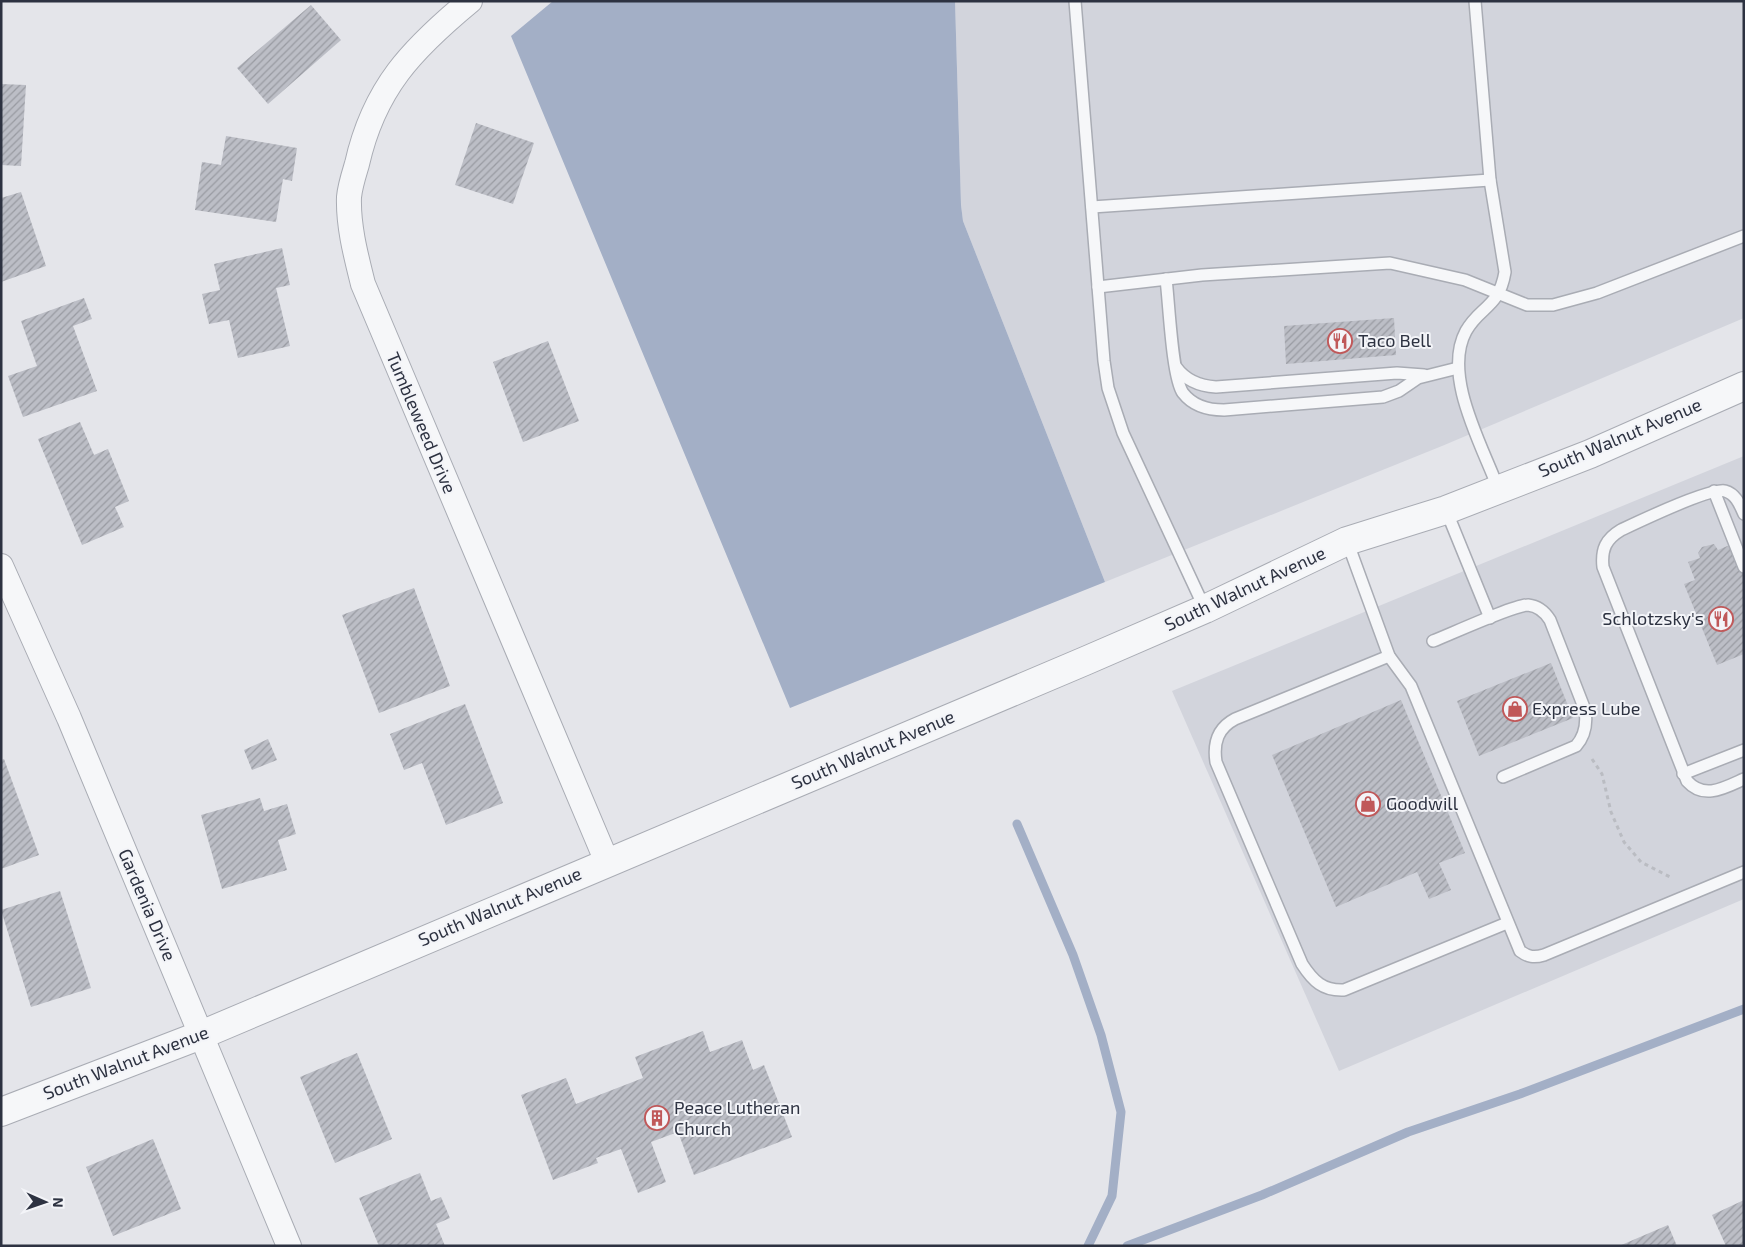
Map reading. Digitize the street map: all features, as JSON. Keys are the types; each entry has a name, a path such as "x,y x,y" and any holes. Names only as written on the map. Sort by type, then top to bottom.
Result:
{"street":[{"name":"Tumbleweed Drive","path":"470,1 408,58 381,96 362,139 349,196 352,238 363,284 607,862"},
{"name":"South Walnut Avenue","path":"1,1112 201,1035 1067,669 1205,608 1347,541 1446,510 1498,488 1590,454 1744,386"},
{"name":"Gardenia Drive","path":"1,566 73,727 289,1246"}],"lane":[{"path":"1075,1 1104,361 1115,412 1205,608"},
{"path":"1476,1 1490,180 1505,272 1499,293 1492,305 1466,331 1460,348 1458,368 1463,398 1498,488"},
{"path":"1092,207 1490,180"},
{"path":"1098,287 1166,279 1390,263 1466,280 1527,305 1553,306 1597,293 1744,236"},
{"path":"1166,279 1178,385 1198,405 1215,410 1383,397 1429,375 1458,368"},
{"path":"1176,367 1181,374 1194,382 1216,387 1397,373 1429,375"},
{"path":"1744,514 1736,498 1731,494 1714,491 1621,530 1611,536 1604,544 1602,556 1603,567 1683,774 1692,787 1706,792 1719,790 1744,780"},
{"path":"1714,491 1744,567"},
{"path":"1446,510 1490,618"},
{"path":"1347,541 1389,656 1411,686 1520,951 1527,956 1536,958 1744,872"},
{"path":"1433,641 1522,606 1531,605 1545,613 1585,710 1587,720 1582,739 1576,746 1504,777"},
{"path":"1389,656 1235,719 1222,728 1215,745 1216,762 1302,964 1309,974 1324,988 1344,990 1507,923"},
{"path":"1683,774 1744,750"}],"path":[{"path":"1576,746 1596,763 1602,774 1616,828 1633,855 1641,862 1697,891"}],"shaded area":[{"path":"955,1 1744,1 1744,318 1442,446 1105,582 963,221"},
{"path":"1744,456 1744,899 1339,1071 1172,691"}],"water":[{"path":"553,1 955,1 963,221 1105,582 790,708 511,36"}],"building":[{"path":"311,5 341,40 268,104 237,68"},
{"path":"1,84 26,85 21,166 1,165"},
{"path":"476,123 534,143 513,204 455,185"},
{"path":"226,136 297,148 292,181 283,179 276,222 195,210 202,162 221,165"},
{"path":"21,192 46,266 1,282 1,198"},
{"path":"282,248 290,285 276,288 290,346 238,358 229,320 209,324 202,294 220,290 214,264"},
{"path":"84,298 92,319 73,326 97,391 23,417 8,376 37,366 21,321"},
{"name":"Taco Bell","path":"1394,318 1396,355 1286,364 1284,326"},
{"path":"548,341 579,421 523,442 493,362"},
{"path":"80,422 94,455 108,449 129,501 115,507 124,527 82,545 38,439"},
{"name":"Schlotzsky's","path":"1714,544 1718,550 1732,544 1744,573 1744,654 1717,665 1684,584 1695,580 1688,562 1700,558 1698,553 1702,547"},
{"path":"414,588 450,686 379,713 342,615"},
{"name":"Express Lube","path":"1551,663 1573,718 1479,756 1457,701"},
{"name":"Goodwill","path":"1401,700 1465,853 1439,863 1451,890 1429,899 1417,872 1336,907 1272,755"},
{"path":"465,704 503,803 446,825 422,763 404,770 390,734"},
{"path":"268,739 277,760 252,770 244,750"},
{"path":"4,759 39,855 1,869 1,760"},
{"path":"260,798 264,811 287,804 296,834 278,840 287,870 222,889 201,815"},
{"path":"60,891 91,988 31,1007 1,910"},
{"name":"Peace Lutheran Church","path":"703,1031 710,1052 742,1040 753,1070 764,1065 792,1137 694,1175 678,1132 651,1142 666,1182 638,1193 621,1149 596,1158 598,1163 553,1180 521,1095 566,1078 576,1104 643,1078 635,1057"},
{"path":"357,1053 392,1139 335,1163 300,1077"},
{"path":"153,1139 181,1209 113,1236 86,1167"},
{"path":"420,1173 431,1201 441,1197 450,1218 436,1224 445,1246 379,1246 359,1198"},
{"path":"1744,1200 1744,1246 1726,1246 1712,1215"},
{"path":"1668,1225 1677,1246 1619,1246"}],"waterway":[{"path":"1017,824 1073,955 1101,1035 1121,1112 1112,1196 1088,1246"},
{"path":"1127,1246 1262,1195 1408,1132 1520,1094 1744,1009"}],"place":[{"name":"Taco Bell","path":"1340,341"},
{"name":"Schlotzsky's","path":"1721,619"},
{"name":"Express Lube","path":"1515,709"},
{"name":"Goodwill","path":"1368,804"},
{"name":"Peace Lutheran Church","path":"657,1118"}]}
